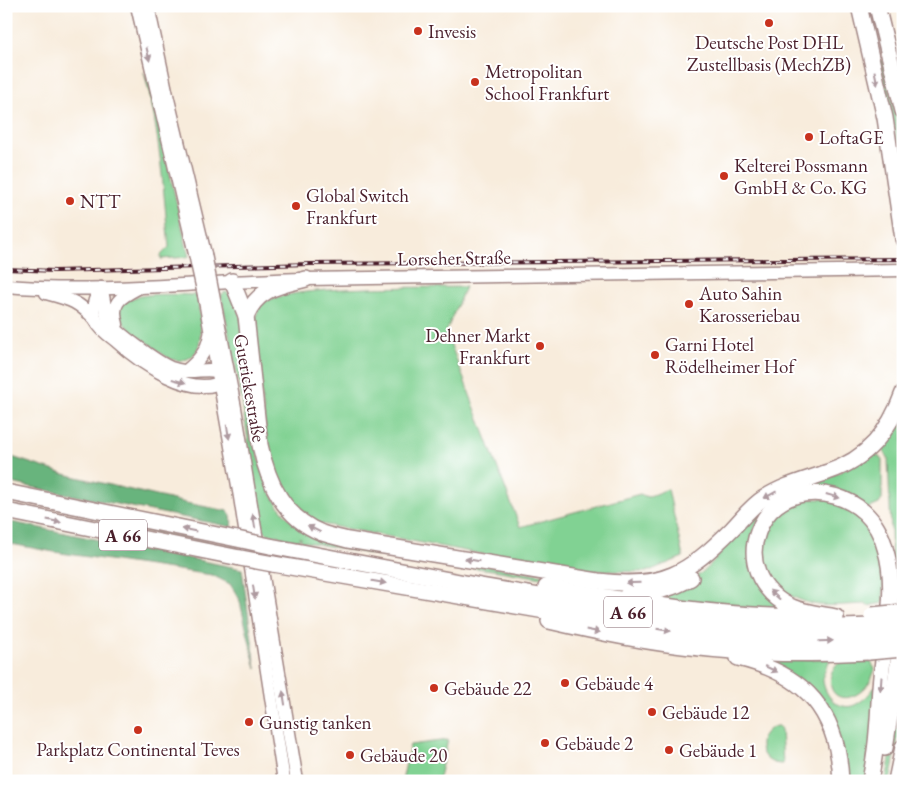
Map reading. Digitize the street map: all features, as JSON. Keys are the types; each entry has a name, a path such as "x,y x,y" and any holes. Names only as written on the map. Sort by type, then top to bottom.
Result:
{"highway":[{"path":"859,6 885,118 903,239"},
{"path":"877,6 903,111"},
{"path":"246,316 250,305 266,291 306,279"},
{"path":"232,281 246,316 260,445 269,477 289,511 299,521 323,534 348,540 598,581 633,583 652,582 680,572 700,560 734,528"},
{"path":"595,595 645,594 676,585 694,575 710,561 734,528 750,509 763,498 779,489 847,464 875,443 890,424 903,393"},
{"name":"A 66","path":"6,492 270,546 628,612 713,624 903,634"},
{"path":"870,781 877,732 882,669 890,602 889,567 885,547 875,524 859,508 847,500 816,492 794,496 776,506 762,521 754,547 757,570 764,585 780,600 792,607 836,618 871,633 903,649"},
{"name":"A 66","path":"6,511 273,564 630,625 707,636 794,641 871,633 903,623"},
{"path":"386,567 459,574 644,604 724,614 760,617 836,618"},
{"path":"426,591 463,602 578,628 690,647 764,666 796,682 817,704 831,727 839,753 841,781"},
{"path":"690,647 768,653 871,633 903,612"},
{"path":"879,781 903,634"},
{"path":"896,781 903,747"}],"main road":[{"name":"Guerickestraße","path":"137,6 200,254"},
{"name":"Guerickestraße","path":"148,6 209,295 297,781"},
{"name":"Lorscher Straße","path":"6,286 28,288 101,288 306,279 903,270"},
{"path":"123,334 115,319 115,306 122,297 140,287"},
{"path":"28,288 70,300 80,305 123,348 165,376 184,383 200,385 225,380 217,370 186,371 171,368 114,328 109,321 101,288"},
{"path":"96,320 93,304 101,288"},
{"name":"Guerickestraße","path":"209,295 211,333 217,370"},
{"path":"186,371 200,360 208,345 211,333"},
{"name":"Guerickestraße","path":"225,380 240,497 284,781"}],"green space":[{"path":"880,61 884,61 901,143 897,140"},
{"path":"144,72 150,87 189,257 161,259 161,255 169,247 163,181 154,115"},
{"path":"465,287 446,332 520,527 640,494 647,497 668,489 683,557 646,572 566,570 316,523 283,494 269,464 254,322 262,304 276,298 298,293 327,290"},
{"path":"225,292 233,297 238,306 255,432 261,467 267,484 274,500 285,514 298,526 311,534 355,546 624,586 648,585 670,579 703,563 687,574 667,583 646,589 616,590 493,570 403,560 301,541 299,537 299,541 268,534 263,530 259,514 241,394 221,295"},
{"path":"160,294 197,295 201,330 200,340 194,355 185,360 173,360 164,355 130,330 120,317 120,310 125,302 139,296"},
{"path":"903,406 903,532 899,578 893,579 888,458 880,444"},
{"path":"873,450 882,460 882,499 879,504 867,509 837,492 809,488 786,494 768,507 756,526 751,549 755,571 768,592 791,609 718,606 652,598 652,596 679,587 700,574 718,556 752,513 764,503 790,489 838,473"},
{"path":"6,455 64,474 228,511 231,515 232,527 6,482"},
{"path":"797,499 828,499 862,517 875,534 884,566 883,603 867,606 867,604 830,606 809,603 777,588 771,581 766,572 761,553 763,534 772,517"},
{"path":"6,521 242,569 256,669 239,598 230,584 212,575 54,552 6,543"},
{"path":"130,528 239,548 239,549"},
{"path":"754,659 830,659 824,672 823,683 831,699 846,707 859,703 876,686 868,781 845,781 829,716"},
{"path":"842,660 871,662 875,669 870,681 863,689 856,695 847,698 840,697 834,693 831,686 831,675 836,664"},
{"path":"903,686 897,745 890,781 886,781"},
{"path":"776,726 779,726 781,730 783,764 774,763 768,759 763,754 761,748 761,741 764,735"},
{"path":"448,740 438,781 402,781 410,745"}],"railway":[{"path":"6,269 55,271 310,264 903,259"}],"place":[{"name":"Deutsche Post DHL Zustellbasis (MechZB)","path":"769,23"},
{"name":"Invesis","path":"418,31"},
{"name":"Metropolitan School Frankfurt","path":"475,82"},
{"name":"LoftaGE","path":"809,137"},
{"name":"Kelterei Possmann GmbH & Co. KG","path":"724,176"},
{"name":"NTT","path":"70,201"},
{"name":"Global Switch Frankfurt","path":"296,206"},
{"name":"Auto Sahin Karosseriebau","path":"689,304"},
{"name":"Dehner Markt Frankfurt","path":"540,346"},
{"name":"Garni Hotel Rödelheimer Hof","path":"655,355"},
{"name":"Gebäude 4","path":"565,683"},
{"name":"Gebäude 22","path":"434,688"},
{"name":"Gebäude 12","path":"652,712"},
{"name":"Gunstig tanken","path":"249,722"},
{"name":"Parkplatz Continental Teves","path":"138,730"},
{"name":"Gebäude 2","path":"545,743"},
{"name":"Gebäude 1","path":"669,750"},
{"name":"Gebäude 20","path":"350,755"}]}
